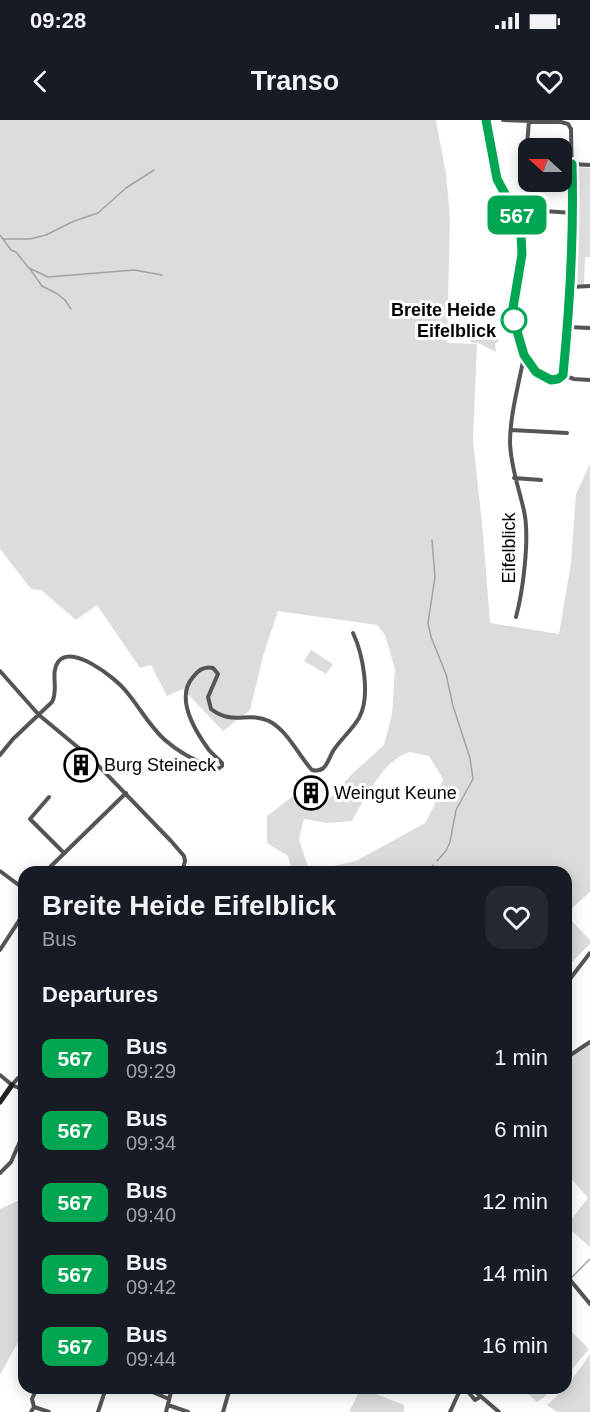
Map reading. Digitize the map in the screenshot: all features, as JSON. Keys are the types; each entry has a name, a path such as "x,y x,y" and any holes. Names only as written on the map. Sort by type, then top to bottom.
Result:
{"street":[{"path":"486,120 497,179 518,220 522,254 512,314 524,355 543,377 551,380 563,375 568,327 573,213 572,170"},
{"path":"503,120 561,121 572,129 572,138"},
{"path":"527,138 528,121"},
{"path":"572,164 590,165"},
{"path":"514,209 573,213"},
{"path":"571,287 590,286"},
{"path":"568,327 590,328"},
{"name":"Eifelblick","path":"516,617 523,593 526,525 512,467 511,430 524,355"},
{"path":"563,375 573,379 590,380"},
{"path":"511,430 567,433"},
{"path":"514,478 541,480"},
{"path":"0,754 52,702 56,696 56,666 59,660 73,656 96,666 118,684 153,728 173,746 193,759 218,769 222,763 204,742 192,719 186,698 186,688 194,675 205,667 216,669 218,674 208,698 211,709 226,718 256,717 274,724 312,770 320,771 324,769 334,750 358,720 362,711 364,676 360,652 353,633"},
{"path":"0,671 39,715 92,759 126,793 184,856 184,866"},
{"path":"50,866 126,793"},
{"path":"49,797 30,819 63,852"},
{"path":"0,871 18,884"},
{"path":"0,950 18,922"},
{"path":"572,976 590,953"},
{"path":"572,1054 590,1042"},
{"path":"0,1075 18,1088"},
{"path":"0,1102 18,1080"},
{"path":"0,1173 11,1162 18,1146"},
{"path":"572,1282 590,1304"},
{"path":"32,1412 34,1394"},
{"path":"98,1412 104,1394"},
{"path":"157,1394 169,1399"},
{"path":"166,1412 170,1394"},
{"path":"223,1412 228,1394"},
{"path":"450,1412 460,1394"},
{"path":"470,1394 476,1400 480,1397"},
{"path":"477,1394 500,1412"},
{"path":"168,1405 188,1412"},
{"path":"34,1407 49,1412"}],"shaded area":[{"path":"0,120 436,120 446,174 450,217 447,343 477,344 473,441 490,623 559,634 571,563 576,494 590,464 590,892 572,908 572,866 334,866 356,861 425,823 434,806 443,779 429,756 410,752 392,762 376,780 352,821 327,823 304,819 299,839 308,866 291,866 288,856 267,843 267,816 292,797 306,803 323,805 384,745 392,714 395,669 385,635 377,625 278,611 264,653 250,710 223,731 183,689 167,696 151,665 140,668 97,605 76,620 41,590 31,589 0,549"},
{"path":"578,167 590,168 590,257 585,257 584,285 574,283 575,171"},
{"path":"474,328 498,334 499,340 495,344 496,352 478,343 470,342"},
{"path":"311,650 333,664 326,674 304,661"},
{"path":"572,921 590,940 590,944 572,962"},
{"path":"590,1045 590,1247 572,1231 572,1218 588,1198 572,1180 572,1059"},
{"path":"18,1201 18,1342 0,1375 0,1209"},
{"path":"572,1332 589,1349 572,1369"},
{"path":"590,1354 590,1412 557,1412 547,1405 559,1394 572,1394 572,1380"},
{"path":"358,1394 376,1394 404,1405 404,1412 349,1412"},
{"path":"528,1394 547,1395 537,1402"}],"waterway":[{"path":"4,239 30,239 46,235 74,221 98,213 126,188 154,170"},
{"path":"0,235 29,268 48,277 134,270 162,275"},
{"path":"30,269 42,286 65,300 71,309"},
{"path":"432,540 435,577 428,623 431,637 446,674 453,706 470,758 473,779 456,810 450,842 437,861"},
{"path":"572,1277 590,1259"}],"bus line":[{"name":"567","path":"486,120 497,179 516,214 521,235 522,254 512,314 524,355 536,372 551,380 563,375 571,287 572,164"}],"place":[{"name":"Breite Heide Eifelblick","path":"514,320"},
{"name":"Burg Steineck","path":"81,765"},
{"name":"Weingut Keune","path":"311,793"}]}
